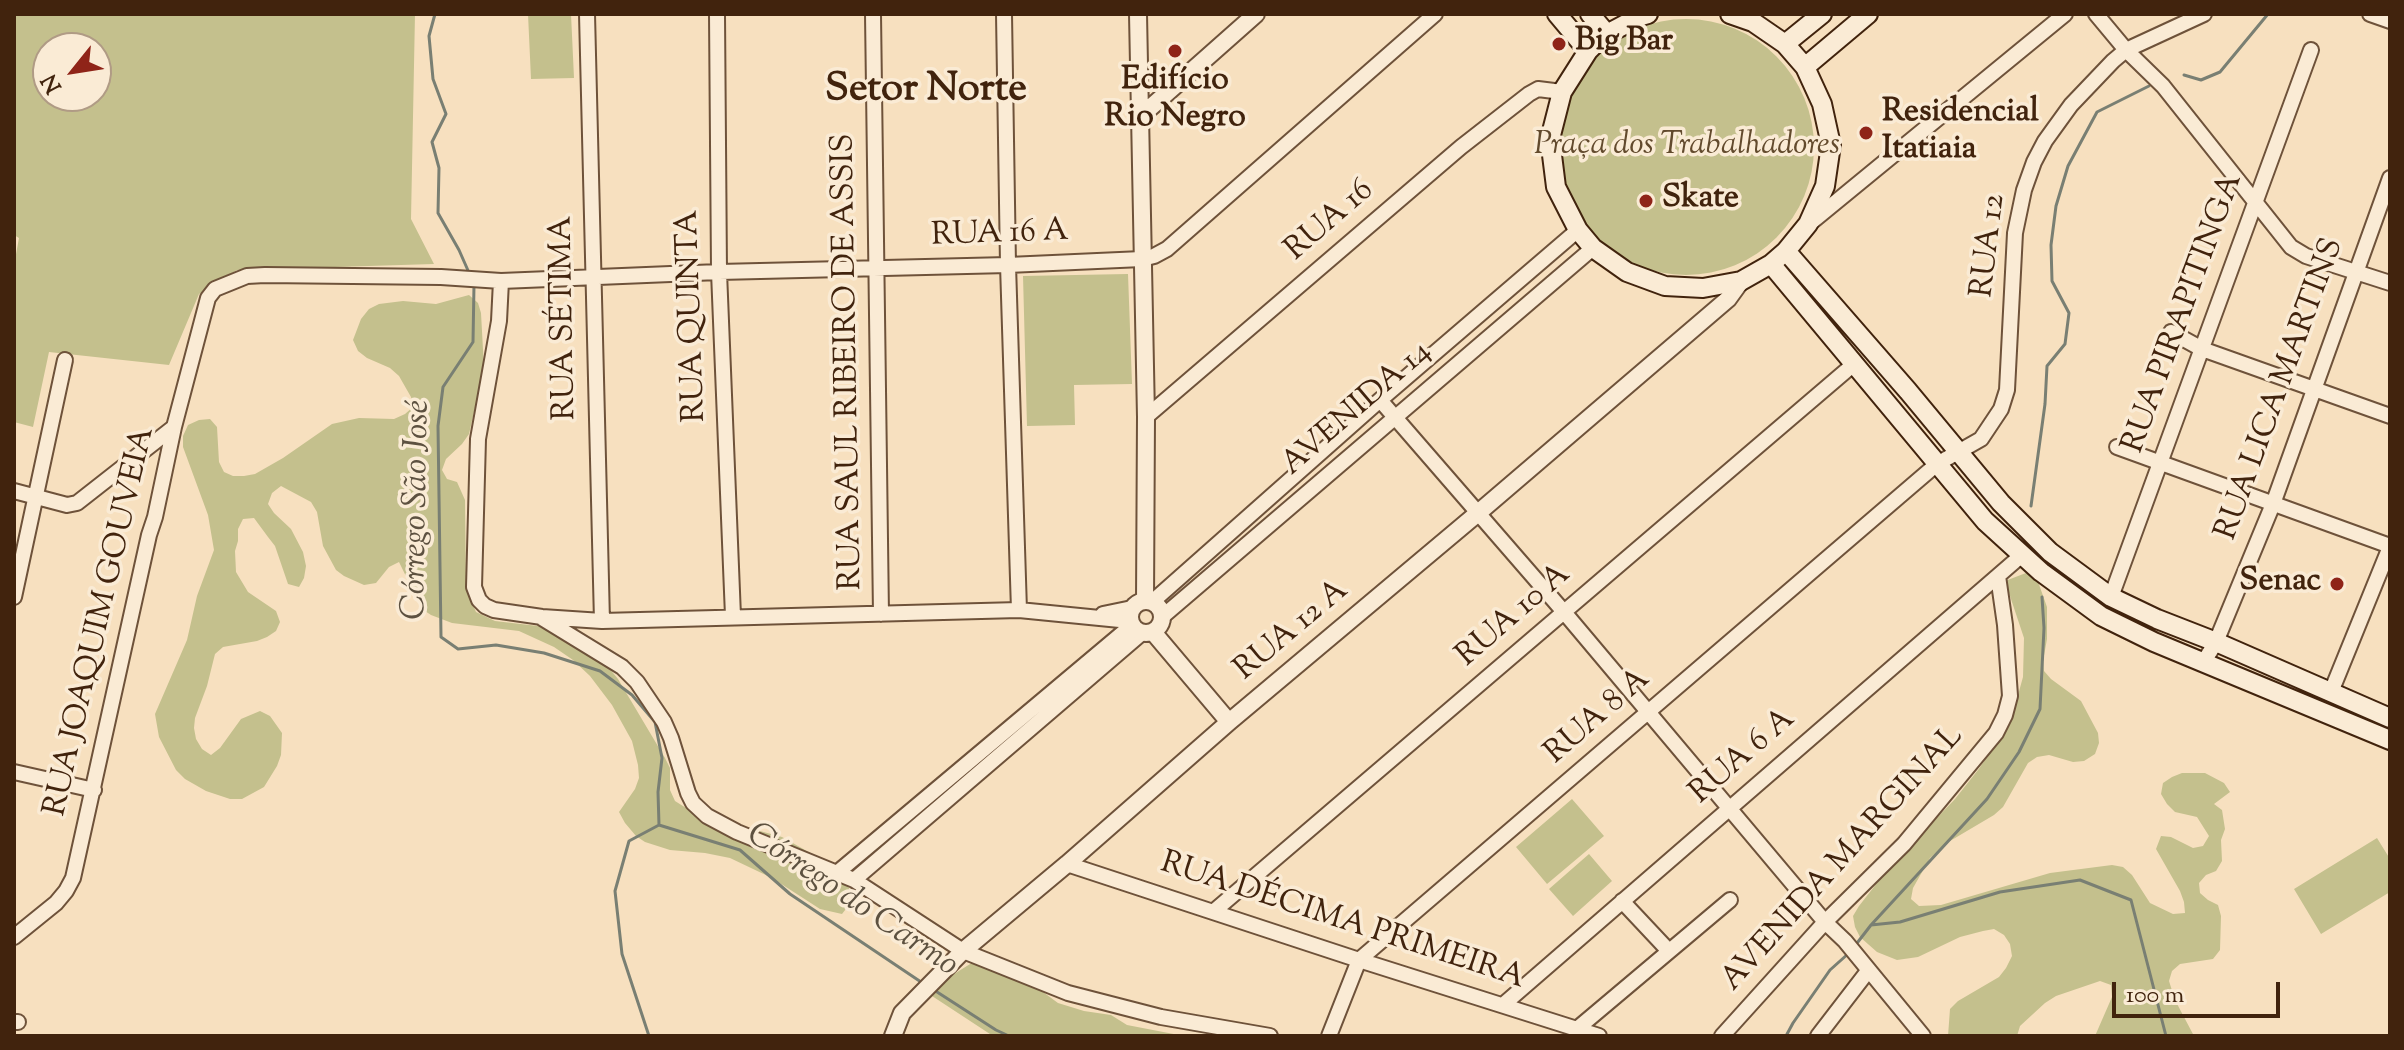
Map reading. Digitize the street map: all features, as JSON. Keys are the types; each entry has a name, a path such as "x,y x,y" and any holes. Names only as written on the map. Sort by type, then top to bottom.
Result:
{"main road":[{"path":"1557,14 1588,51"},
{"path":"1590,14 1617,25"},
{"path":"1648,14 1617,25 1588,51 1562,92 1550,139 1556,187 1578,230 1593,248 1627,272 1665,286 1703,288 1741,281 1771,264 1786,251 1808,224 1825,186 1831,145 1822,104 1805,67 1785,44 1753,22 1730,14"},
{"path":"1785,44 1822,14"},
{"path":"1805,67 1868,14"},
{"path":"1786,251 1908,391 1957,453 2050,552 2111,597 2390,718"},
{"path":"1771,264 1985,521 2041,572 2101,616 2154,642 2390,740"}],"street":[{"name":"RUA SÉTIMA","path":"587,14 602,621"},
{"name":"RUA QUINTA","path":"717,14 719,272 733,616"},
{"name":"RUA SAUL RIBEIRO DE ASSIS","path":"873,14 881,614"},
{"path":"1004,14 1019,610"},
{"path":"1138,14 1146,417 1143,617 1229,722"},
{"path":"1142,115 1256,14"},
{"name":"RUA 16 A","path":"208,298 215,289 247,276 441,277 501,281 1142,259 1167,249 1435,14"},
{"path":"1808,224 2065,14"},
{"path":"2096,14 2126,50 2160,83 2297,252 2390,283"},
{"name":"RUA 12","path":"1937,464 1981,439 2001,409 2007,390 2015,233 2024,190 2045,141 2071,105 2126,50 2204,14"},
{"path":"2370,14 2390,21"},
{"name":"RUA PIRAPITINGA","path":"2111,597 2311,50"},
{"name":"RUA 16","path":"1146,417 1461,147 1538,89 1562,92"},
{"name":"RUA LICA MARTINS","path":"2203,663 2216,642 2273,504 2390,178"},
{"name":"AVENIDA 14","path":"854,880 1380,400 1578,230"},
{"name":"AVENIDA 14","path":"838,872 1143,617 1395,417 1593,248"},
{"path":"501,281 499,321 478,439 474,587 479,600 494,610 602,621 1019,610 1090,617 1143,617"},
{"name":"RUA 12 A","path":"893,1036 902,1013 963,951 1728,299 1741,281"},
{"name":"RUA JOAQUIM GOUVEIA","path":"14,937 56,903 73,878 174,427 208,298"},
{"path":"2171,332 2202,349 2390,416"},
{"path":"14,597 65,360"},
{"name":"RUA 10 A","path":"1213,912 1854,364"},
{"path":"1380,400 1923,1036"},
{"path":"14,491 67,505 81,501 174,427"},
{"path":"2117,447 2390,547 2331,692"},
{"name":"RUA 8 A","path":"1329,1036 1359,960 1937,464"},
{"path":"14,546 29,532"},
{"name":"RUA 6 A","path":"1504,1004 2022,555"},
{"name":"AVENIDA MARGINAL","path":"1722,1036 1825,922 1904,844 1986,745 2005,715 2010,696 1998,576"},
{"path":"542,617 622,667 637,682 667,730 693,803 707,816 737,832 854,880 963,951 1068,993 1161,1017 1270,1036"},
{"path":"14,772 94,790"},
{"name":"RUA DÉCIMA PRIMEIRA","path":"1067,864 1599,1036"},
{"path":"1578,1028 1730,900"},
{"path":"1622,901 1668,950"},
{"path":"1818,1036 1863,965"}],"green space":[{"path":"14,14 415,14 411,219 434,264 237,270 199,294 169,365 49,352 33,427 14,422 14,265 19,238 14,235"},
{"path":"528,14 571,14 574,78 531,79"},
{"name":"Praça dos Trabalhadores","path":"1686,19 1723,25 1746,34 1767,48 1785,66 1804,98 1814,147 1808,184 1799,207 1785,228 1767,246 1735,265 1686,275 1649,269 1626,260 1605,246 1587,228 1568,196 1558,147 1564,110 1573,87 1587,66 1605,48 1637,29"},
{"path":"1128,274 1132,384 1074,385 1075,425 1027,426 1023,276"},
{"path":"469,295 478,303 481,313 484,368 469,434 446,459 442,470 447,479 457,482 465,500 466,589 476,612 495,621 555,628 604,662 618,679 665,758 670,768 670,790 675,801 694,813 782,837 814,855 848,886 852,895 842,914 820,909 772,878 730,858 670,850 636,836 619,812 639,778 632,741 612,705 590,676 554,647 519,631 452,623 431,615 422,609 399,562 389,567 376,583 364,585 344,576 336,570 323,546 317,512 311,502 281,486 272,493 268,504 291,529 303,552 306,566 304,578 299,587 288,584 275,546 254,518 243,519 238,529 235,551 236,572 248,592 276,611 280,622 276,631 267,637 223,647 215,654 194,728 202,749 211,755 220,748 241,719 260,711 270,716 282,733 277,766 264,787 242,799 230,799 206,791 176,770 159,737 155,714 187,640 197,596 214,550 208,515 183,447 183,436 188,425 210,419 217,427 219,462 224,472 244,476 255,474 283,458 332,424 359,418 394,419 405,414 413,407 399,376 358,351 353,340 361,319 369,309 379,304 403,301 436,304"},
{"path":"2026,573 2036,576 2047,607 2044,671 2081,701 2098,733 2099,743 2095,754 2084,761 2073,762 2049,755 2037,757 2028,763 2003,807 1950,841 1930,858 1913,888 1911,899 1919,906 1941,905 2050,873 2112,865 2123,867 2132,875 2150,903 2173,914 2185,913 2180,891 2156,849 2161,836 2171,837 2193,848 2203,846 2209,836 2197,817 2175,812 2161,794 2163,783 2172,777 2182,773 2205,773 2224,783 2230,792 2214,804 2222,810 2225,829 2221,840 2222,861 2216,871 2206,875 2199,883 2200,893 2218,905 2221,916 2220,950 2213,959 2180,964 2172,971 2169,981 2175,1000 2194,1036 2095,1036 2112,997 2111,985 2100,981 2056,996 2045,1003 2020,1026 2017,1036 1948,1036 1950,1009 1999,977 2006,968 2012,956 2010,944 2004,935 1994,929 1983,931 1960,937 1918,957 1897,960 1877,952 1860,937 1855,927 1853,916 1859,906 1888,869 1955,799 2010,724 2023,677 2024,638 2005,581"},
{"path":"1572,799 1604,836 1547,884 1516,847"},
{"path":"2377,838 2390,859 2390,892 2321,934 2294,889"},
{"path":"1589,854 1612,881 1573,916 1549,889"},
{"path":"975,961 1017,973 1058,1003 1111,1015 1127,1025 1184,1036 993,1036 932,996 934,987"}],"waterway":[{"name":"Córrego São José","path":"435,14 429,36 433,79 446,114 432,142 439,168 438,213 470,275"},
{"path":"2184,75 2201,80 2220,72 2268,14"},
{"path":"2031,506 2047,366 2065,344 2069,313 2052,281 2051,245 2056,206 2068,166 2097,112 2149,86"},
{"name":"Córrego São José","path":"474,285 473,342 443,387 438,426 441,637 458,649 496,645 544,653 600,671 632,695 655,722 662,758 658,792 659,825"},
{"path":"1854,947 1987,799 2019,752 2040,709 2044,628 2042,597"},
{"name":"Córrego do Carmo","path":"659,825 740,850 790,894 924,984"},
{"path":"649,1036 622,954 615,891 629,841 659,825"},
{"name":"Córrego do Carmo","path":"1871,925 1900,922 2000,892 2080,880 2131,900 2166,1036"},
{"name":"Córrego do Carmo","path":"1786,1036 1830,970 1849,953"},
{"name":"Córrego do Carmo","path":"934,990 1009,1036"}],"place":[{"name":"Big Bar","path":"1559,44"},
{"name":"Edifício Rio Negro","path":"1175,51"},
{"name":"Residencial Itatiaia","path":"1866,133"},
{"name":"Skate","path":"1646,201"},
{"name":"Senac","path":"2337,584"}],"district":[{"name":"Setor Norte","path":"926,92"}]}
